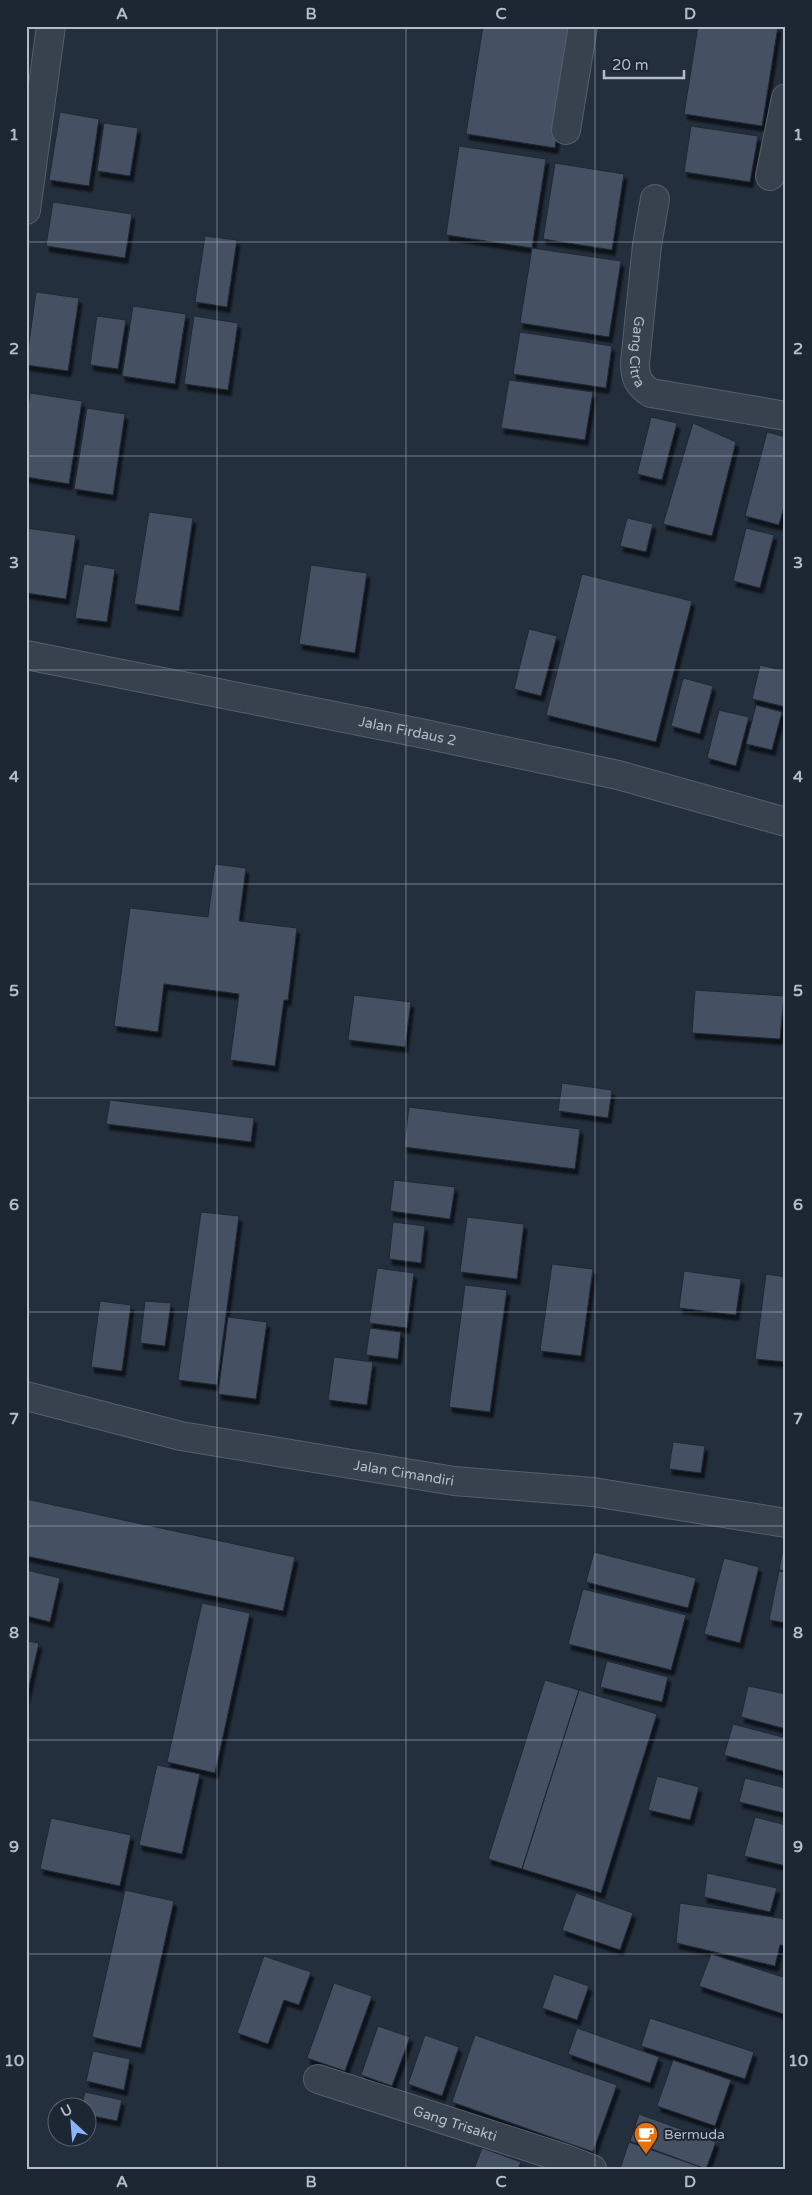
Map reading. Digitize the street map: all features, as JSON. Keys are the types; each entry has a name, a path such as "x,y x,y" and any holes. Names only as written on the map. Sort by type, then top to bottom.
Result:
{"street":[{"path":"26,210 51,26"},
{"path":"566,130 583,26"},
{"path":"770,176 786,98"},
{"name":"Gang Citra","path":"656,199 647,245 635,363 635,374 640,387 651,392 786,416"},
{"name":"Jalan Firdaus 2","path":"26,655 411,731 618,775 786,822"},
{"name":"Jalan Cimandiri","path":"26,1396 191,1438 454,1481 593,1492 786,1523"},
{"name":"Gang Trisakti","path":"318,2079 592,2169"}],"building":[{"path":"483,26 574,26 555,148 466,134"},
{"path":"698,26 778,26 762,126 684,114"},
{"path":"60,112 99,119 89,186 49,180"},
{"path":"104,123 138,128 130,176 97,171"},
{"path":"691,126 758,136 750,182 684,172"},
{"path":"459,146 546,159 532,248 446,235"},
{"path":"555,163 624,174 612,250 543,239"},
{"path":"53,202 132,214 125,258 46,246"},
{"path":"205,236 237,240 227,307 195,302"},
{"path":"532,248 621,261 609,337 520,323"},
{"path":"36,292 79,298 68,371 26,365"},
{"path":"133,306 186,314 175,384 122,376"},
{"path":"97,316 126,320 118,369 90,365"},
{"path":"194,316 238,323 228,390 184,384"},
{"path":"520,332 612,346 606,388 513,374"},
{"path":"509,380 593,392 585,440 501,428"},
{"path":"30,393 82,401 69,484 26,477 26,420"},
{"path":"87,408 125,414 113,495 74,489"},
{"path":"651,417 677,423 662,480 637,474"},
{"path":"693,423 736,442 712,536 663,524"},
{"path":"767,432 786,437 786,499 779,525 745,516"},
{"path":"149,512 193,518 179,611 134,604"},
{"path":"627,518 653,524 646,552 620,546"},
{"path":"26,528 76,535 66,599 26,593"},
{"path":"746,528 774,535 760,588 733,581"},
{"path":"84,564 115,569 107,622 75,618"},
{"path":"311,565 367,573 355,653 299,644"},
{"path":"582,574 692,601 656,742 546,715"},
{"path":"529,629 557,636 541,696 514,689"},
{"path":"760,665 786,671 786,707 752,699"},
{"path":"683,678 713,686 700,734 671,726"},
{"path":"756,705 782,712 772,750 746,744"},
{"path":"719,710 749,717 736,766 707,758"},
{"path":"215,864 246,868 239,921 297,928 288,1000 284,1000 275,1066 230,1060 239,994 164,984 158,1032 114,1026 130,908 208,917"},
{"path":"695,990 784,996 780,1039 692,1033"},
{"path":"354,995 411,1002 405,1047 348,1040"},
{"path":"562,1083 612,1090 608,1118 558,1111"},
{"path":"110,1100 254,1118 251,1142 106,1124"},
{"path":"409,1107 580,1129 575,1169 404,1147"},
{"path":"394,1180 455,1187 450,1219 390,1211"},
{"path":"201,1212 239,1216 217,1385 178,1380"},
{"path":"467,1217 524,1224 517,1279 460,1272"},
{"path":"393,1222 425,1226 421,1263 389,1259"},
{"path":"552,1264 593,1269 581,1356 540,1351"},
{"path":"377,1268 414,1273 407,1328 369,1323"},
{"path":"684,1271 741,1279 736,1315 679,1308"},
{"path":"766,1274 786,1277 786,1362 755,1359"},
{"path":"465,1285 507,1290 490,1412 449,1407"},
{"path":"100,1301 131,1305 122,1371 91,1367"},
{"path":"145,1301 171,1303 165,1346 140,1343"},
{"path":"228,1317 267,1322 256,1399 218,1394"},
{"path":"370,1328 401,1332 398,1359 366,1355"},
{"path":"334,1357 373,1362 367,1405 328,1400"},
{"path":"673,1442 705,1446 701,1473 669,1469"},
{"path":"26,1499 295,1557 283,1611 26,1556"},
{"path":"784,1544 786,1544 786,1571 779,1570"},
{"path":"594,1552 696,1578 688,1608 586,1582"},
{"path":"724,1558 759,1567 740,1643 704,1634"},
{"path":"26,1570 60,1578 50,1622 26,1616"},
{"path":"779,1571 786,1572 786,1623 769,1620"},
{"path":"583,1589 686,1615 671,1670 568,1644"},
{"path":"202,1603 250,1613 215,1773 167,1762"},
{"path":"26,1641 39,1643 26,1699"},
{"path":"607,1661 668,1677 662,1702 600,1687"},
{"path":"545,1680 579,1690 522,1869 488,1859"},
{"path":"748,1686 786,1694 786,1729 741,1717"},
{"path":"579,1690 657,1714 601,1893 522,1869"},
{"path":"733,1724 786,1738 786,1772 724,1755"},
{"path":"157,1765 200,1774 182,1854 139,1845"},
{"path":"657,1776 699,1787 690,1820 648,1810"},
{"path":"745,1778 786,1788 784,1813 739,1802"},
{"path":"755,1817 786,1825 786,1866 744,1856"},
{"path":"51,1818 131,1835 120,1886 40,1869"},
{"path":"707,1873 777,1888 770,1912 704,1897"},
{"path":"125,1890 174,1901 141,2048 92,2037"},
{"path":"576,1893 633,1913 620,1950 562,1930"},
{"path":"680,1903 786,1919 786,1946 780,1945 775,1966 676,1943"},
{"path":"711,1954 786,1978 786,2015 699,1986"},
{"path":"264,1956 311,1972 299,2005 284,2000 268,2044 237,2033"},
{"path":"554,1974 589,1986 577,2020 542,2008"},
{"path":"334,1983 372,1996 345,2071 307,2058"},
{"path":"650,2018 754,2052 745,2079 641,2046"},
{"path":"378,2026 410,2037 392,2086 361,2075"},
{"path":"577,2028 659,2057 650,2083 568,2054"},
{"path":"425,2035 459,2047 442,2096 408,2084"},
{"path":"475,2035 617,2085 593,2152 452,2102"},
{"path":"93,2051 130,2059 124,2090 86,2081"},
{"path":"673,2060 731,2080 715,2126 657,2106"},
{"path":"85,2092 122,2100 117,2121 98,2117 98,2098 84,2098"},
{"path":"639,2114 716,2142 706,2169 630,2141"},
{"name":"Bermuda","path":"629,2142 706,2169 620,2169"},
{"path":"482,2148 521,2162 518,2169 474,2169"}],"place":[{"name":"Bermuda","path":"646,2155"}]}
